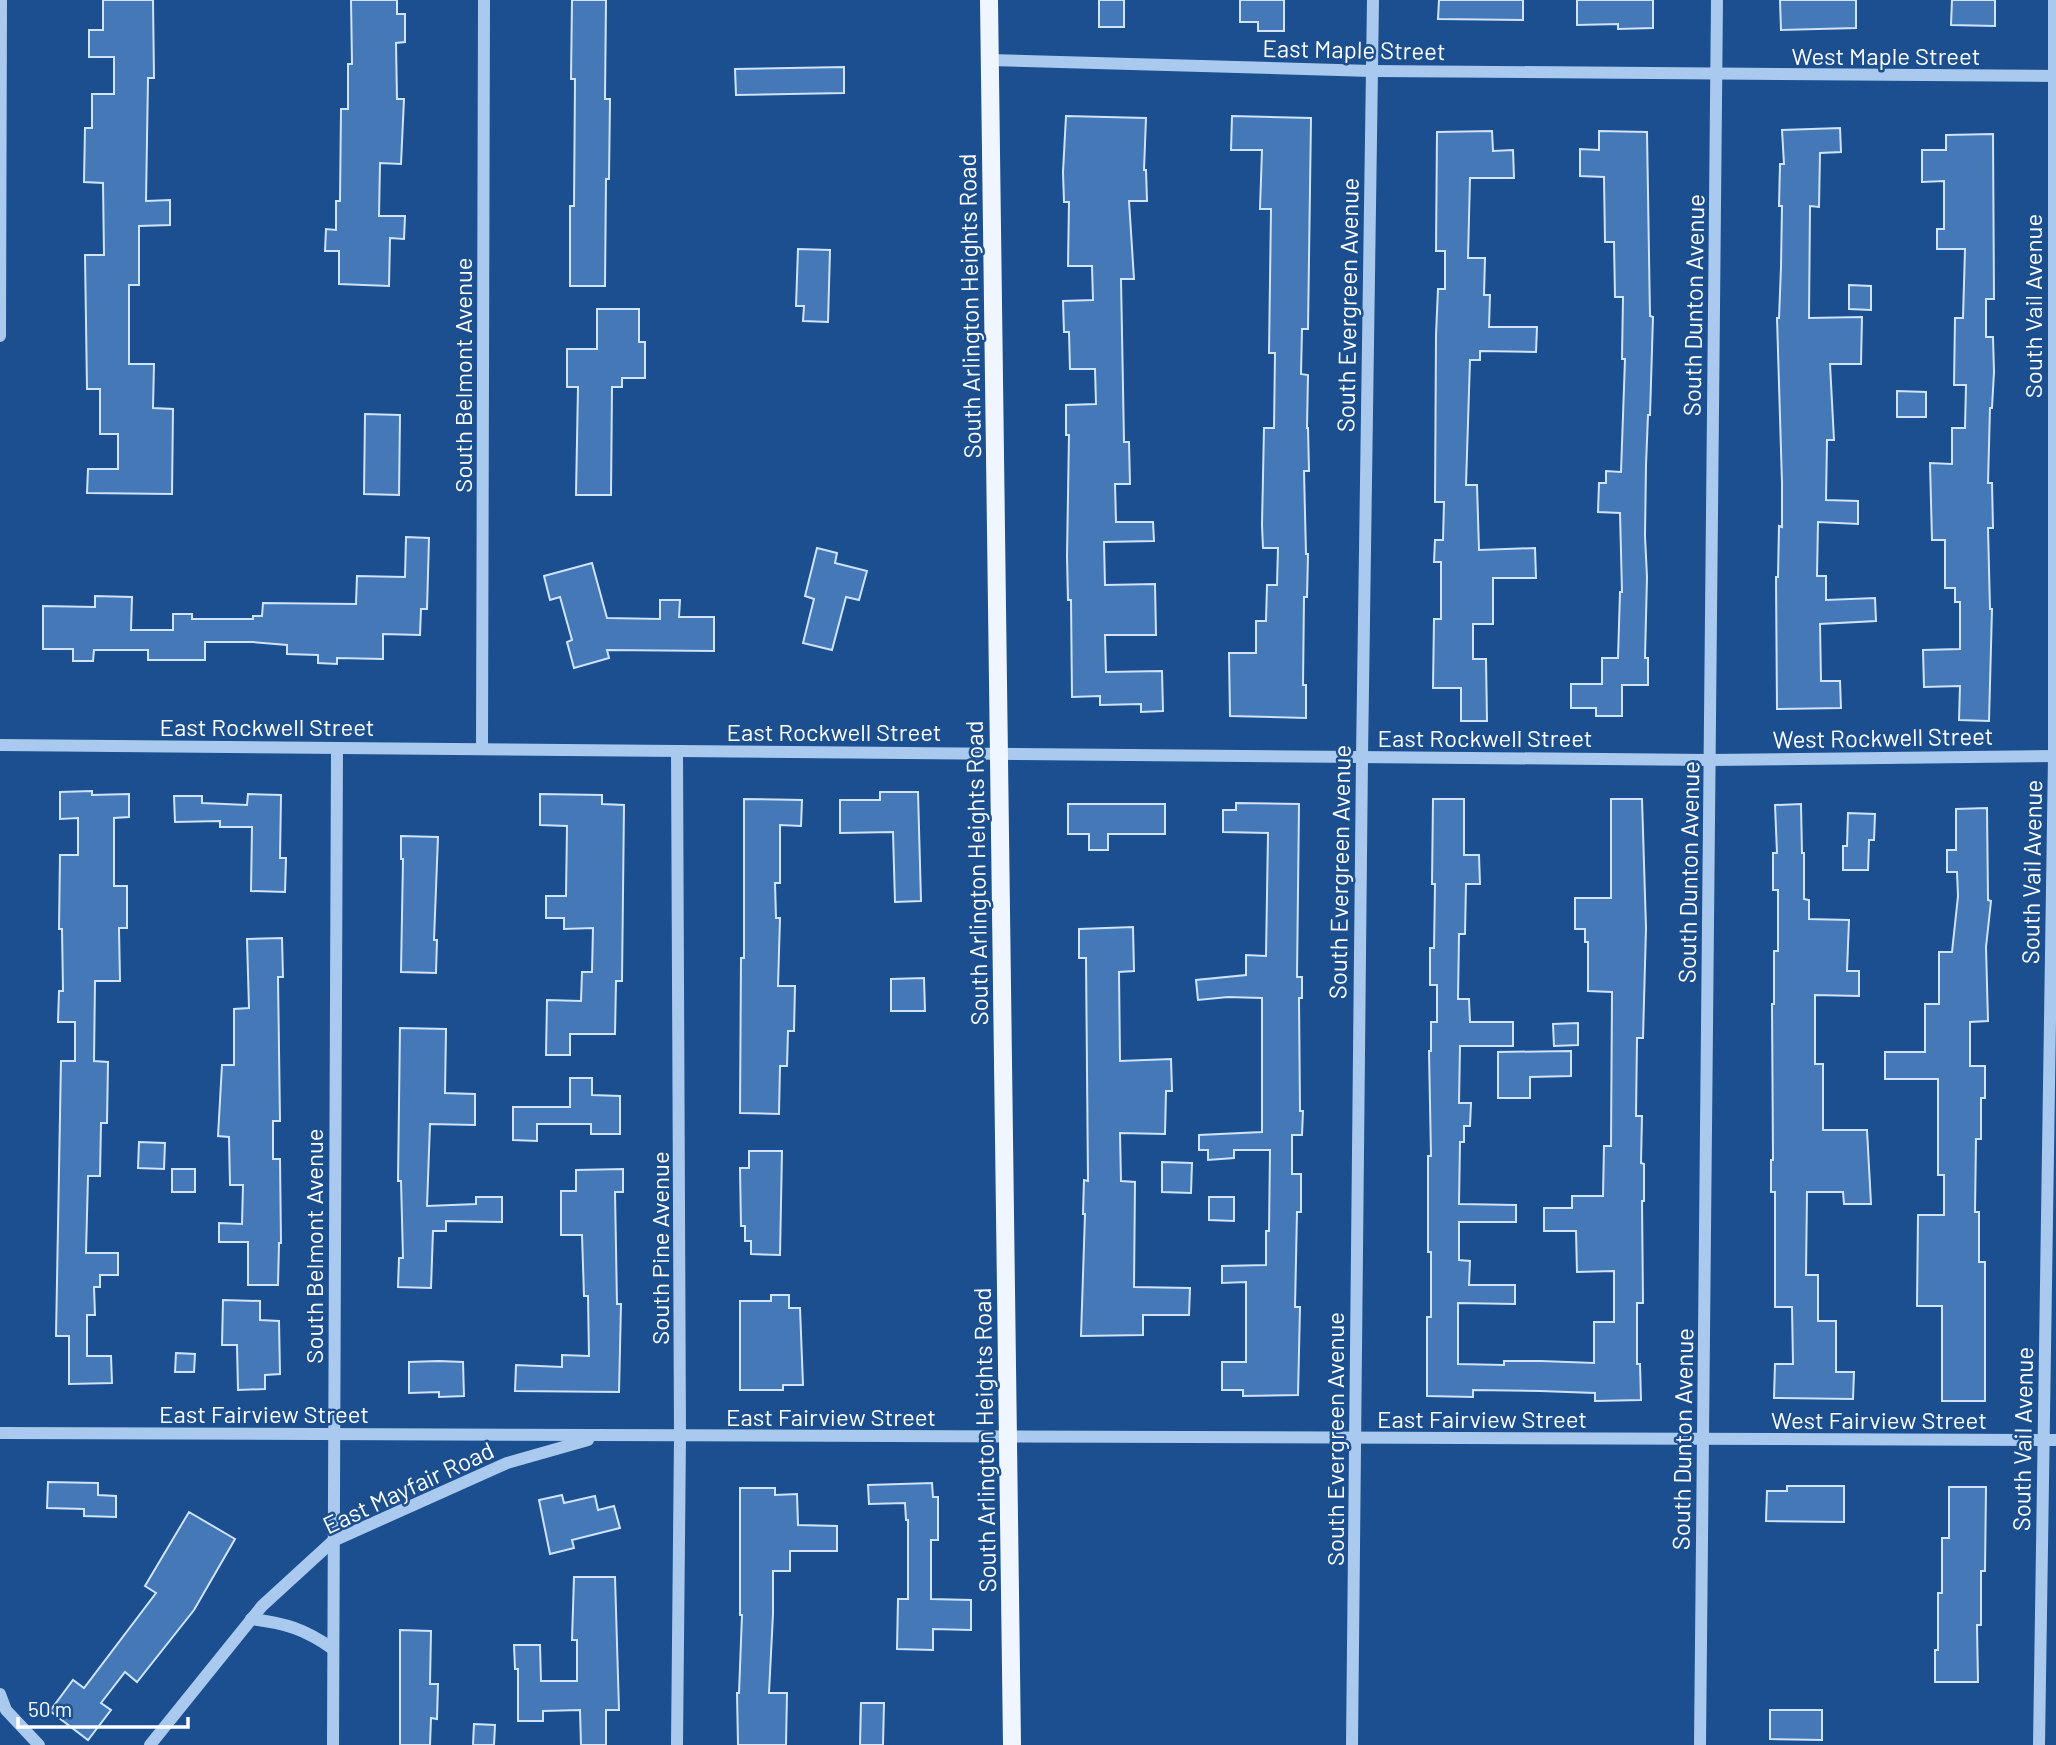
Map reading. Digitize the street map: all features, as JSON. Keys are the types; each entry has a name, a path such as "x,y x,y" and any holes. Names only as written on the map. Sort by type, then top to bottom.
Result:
{"main road":[{"name":"South Arlington Heights Road","path":"989,0 1012,1745"}],"street":[{"path":"0,336 1,0"},
{"name":"South Belmont Avenue","path":"482,749 484,0"},
{"name":"South Evergreen Avenue","path":"1352,1745 1373,0"},
{"name":"South Dunton Avenue","path":"1700,1745 1717,0"},
{"name":"South Vail Avenue","path":"2039,1745 2055,756 2054,0"},
{"name":"East Maple Street","path":"990,60 1372,71 1717,75"},
{"name":"West Maple Street","path":"1717,75 2055,76"},
{"name":"East Rockwell Street","path":"0,745 1710,760"},
{"name":"South Belmont Avenue","path":"332,1745 337,748"},
{"name":"South Pine Avenue","path":"677,751 680,1436 677,1745"},
{"name":"West Rockwell Street","path":"1710,760 2055,756"},
{"name":"East Fairview Street","path":"0,1433 1703,1440"},
{"name":"East Mayfair Road","path":"150,1745 262,1606 333,1541 507,1463 601,1436"},
{"name":"West Fairview Street","path":"1703,1440 2056,1440"},
{"path":"251,1619 301,1629 333,1649"},
{"path":"0,1693 6,1710 39,1745"}],"building":[{"path":"103,0 153,0 154,78 148,78 146,201 170,200 170,225 139,226 139,285 129,285 129,364 154,364 153,408 173,409 172,494 87,493 88,469 118,469 118,434 100,434 100,389 87,389 85,255 104,255 103,183 84,182 85,128 92,128 92,94 114,94 114,57 89,57 89,30 103,30"},
{"path":"351,0 397,0 397,14 405,14 405,42 396,43 397,99 404,99 401,164 380,163 379,216 405,216 404,239 390,238 389,286 339,284 339,251 325,251 326,229 336,230 336,201 340,201 341,109 348,109 348,64 352,64"},
{"path":"572,0 606,0 605,99 610,99 605,286 570,286 575,79 571,79"},
{"path":"1099,0 1124,0 1124,27 1099,27"},
{"path":"1240,0 1284,0 1284,31 1258,31 1258,22 1240,22"},
{"path":"1439,0 1523,0 1523,20 1438,19"},
{"path":"1577,0 1653,0 1653,28 1618,29 1618,24 1577,25"},
{"path":"1780,0 1856,0 1856,28 1781,30"},
{"path":"1952,0 1995,0 1995,26 1951,25"},
{"path":"844,67 844,93 736,95 735,69"},
{"path":"1066,116 1146,118 1144,170 1147,201 1129,201 1134,279 1121,279 1124,442 1129,442 1130,484 1115,484 1116,522 1153,522 1154,541 1104,542 1105,585 1155,584 1156,635 1105,635 1106,672 1162,671 1163,711 1141,712 1141,704 1100,705 1100,696 1072,697 1071,600 1068,600 1067,556 1069,435 1066,435 1066,405 1096,404 1095,369 1070,369 1069,332 1064,332 1063,301 1093,300 1092,266 1068,266 1069,202 1064,202 1063,172"},
{"path":"1232,116 1311,118 1308,329 1302,329 1301,374 1308,375 1309,471 1304,471 1308,554 1307,597 1304,597 1303,685 1306,685 1306,718 1230,716 1229,653 1256,653 1256,621 1266,621 1267,585 1277,585 1278,548 1263,548 1262,525 1264,428 1274,428 1275,353 1269,353 1271,209 1260,209 1262,150 1231,150"},
{"path":"1840,128 1841,152 1820,153 1819,207 1810,206 1809,318 1862,317 1861,364 1830,364 1834,440 1827,440 1826,500 1858,501 1858,524 1818,522 1817,576 1826,576 1826,600 1875,598 1876,621 1820,624 1821,681 1840,681 1841,708 1777,709 1776,577 1779,526 1782,527 1777,318 1781,267 1780,164 1784,164 1782,130"},
{"path":"1492,131 1493,151 1513,150 1514,178 1470,178 1468,258 1485,258 1484,295 1490,295 1489,327 1537,327 1536,352 1480,351 1480,360 1470,360 1466,485 1477,485 1479,550 1535,548 1536,578 1493,578 1493,624 1473,624 1473,659 1486,659 1487,721 1461,721 1461,688 1433,688 1434,619 1441,619 1441,562 1434,562 1435,540 1443,540 1444,502 1435,502 1438,289 1445,289 1445,251 1436,251 1437,132"},
{"path":"1599,131 1647,132 1650,316 1653,317 1645,536 1645,658 1648,658 1648,685 1622,685 1622,716 1596,716 1596,708 1571,708 1571,684 1602,684 1602,658 1618,658 1622,592 1620,513 1598,512 1599,483 1606,483 1606,471 1621,472 1625,359 1622,359 1623,297 1615,297 1614,242 1605,242 1604,177 1580,176 1580,149 1599,150"},
{"path":"1993,134 1994,299 1986,299 1986,337 1993,337 1994,372 1988,483 1992,483 1993,528 1988,528 1992,609 1989,721 1959,720 1960,686 1924,687 1923,650 1960,649 1960,602 1955,602 1955,588 1945,588 1945,540 1932,540 1930,463 1952,464 1952,428 1965,428 1966,385 1954,385 1955,318 1963,318 1965,249 1937,249 1937,229 1944,229 1944,181 1922,182 1922,150 1946,150 1946,135"},
{"path":"798,249 830,250 828,322 803,321 804,306 796,306"},
{"path":"1849,285 1871,286 1871,310 1849,309"},
{"path":"597,309 639,309 639,342 645,342 645,378 622,378 622,387 612,387 611,495 576,495 578,387 567,387 567,349 597,349"},
{"path":"1897,391 1926,392 1926,417 1897,417"},
{"path":"365,414 400,415 399,495 364,494"},
{"path":"406,537 429,538 427,609 421,609 420,635 383,634 383,659 337,658 337,664 318,663 318,655 287,654 287,645 252,642 205,642 205,660 148,660 148,650 94,650 93,661 73,661 73,649 43,649 43,606 95,607 95,596 132,597 131,630 173,630 173,614 192,614 192,619 253,619 253,616 262,616 263,603 356,604 357,576 405,577"},
{"path":"817,548 837,553 835,563 867,571 859,600 846,597 832,650 803,643 814,599 805,596"},
{"path":"592,563 607,618 660,619 660,600 680,600 679,617 714,617 714,651 607,650 609,658 574,668 567,642 572,640 560,597 550,600 544,576"},
{"path":"92,791 92,795 129,794 129,817 114,818 114,886 127,886 127,928 119,928 120,981 95,981 94,1061 108,1062 107,1123 101,1123 100,1176 88,1176 86,1253 118,1253 118,1275 100,1275 100,1287 94,1287 95,1315 87,1315 87,1356 111,1356 112,1383 69,1384 69,1336 56,1336 61,1061 75,1061 75,1022 58,1022 59,991 63,991 62,929 59,929 60,855 78,855 78,818 60,819 60,792"},
{"path":"880,792 918,792 921,901 895,902 893,832 840,833 840,800 880,800"},
{"path":"248,794 281,795 280,858 286,858 285,892 251,891 252,827 220,827 220,821 175,822 174,796 202,796 202,803 247,805"},
{"path":"540,794 602,795 602,804 624,805 622,981 616,981 615,1034 570,1034 570,1055 546,1055 547,1000 581,1001 582,972 592,972 593,928 564,929 564,918 546,918 546,896 566,896 567,826 540,825"},
{"path":"744,799 802,800 801,826 780,825 780,883 775,883 776,918 780,918 778,986 795,986 794,1031 788,1031 787,1066 780,1066 779,1114 740,1113"},
{"path":"1433,799 1464,799 1464,855 1479,855 1480,884 1466,884 1465,934 1459,934 1458,999 1469,999 1470,1022 1513,1022 1513,1046 1460,1046 1459,1103 1471,1103 1470,1126 1464,1126 1464,1142 1460,1142 1459,1204 1516,1205 1516,1222 1459,1222 1459,1260 1470,1261 1469,1285 1515,1285 1515,1304 1458,1303 1458,1364 1504,1365 1504,1361 1594,1363 1594,1322 1614,1322 1614,1271 1577,1272 1576,1231 1544,1231 1544,1208 1572,1208 1572,1196 1603,1196 1604,1146 1611,1146 1612,992 1588,991 1588,942 1585,942 1585,929 1575,929 1575,898 1611,898 1611,799 1642,799 1646,928 1643,1038 1637,1038 1636,1116 1642,1116 1641,1163 1644,1164 1643,1303 1637,1303 1637,1364 1640,1364 1641,1400 1595,1401 1595,1393 1540,1391 1473,1390 1473,1397 1427,1396 1427,1317 1431,1317 1431,1252 1428,1252 1428,1156 1431,1156 1429,1051 1431,1022 1437,1022 1437,985 1430,985 1430,948 1434,948"},
{"path":"1236,803 1299,804 1297,977 1302,977 1302,998 1299,998 1300,1111 1303,1111 1302,1135 1292,1135 1292,1174 1301,1174 1301,1212 1297,1212 1295,1307 1300,1307 1298,1395 1243,1396 1243,1390 1222,1390 1222,1362 1246,1362 1246,1282 1222,1283 1222,1266 1266,1265 1266,1231 1269,1231 1270,1150 1234,1150 1234,1158 1208,1160 1208,1150 1199,1150 1199,1135 1262,1132 1262,998 1198,1000 1196,980 1246,975 1246,955 1266,956 1268,833 1223,832 1223,810 1236,810"},
{"path":"1068,804 1165,804 1165,834 1108,834 1108,850 1089,850 1089,834 1068,834"},
{"path":"1801,804 1804,899 1809,900 1809,919 1849,920 1847,971 1859,971 1859,996 1815,995 1815,1064 1823,1064 1823,1130 1867,1130 1871,1204 1844,1204 1843,1192 1807,1192 1806,1275 1818,1275 1818,1321 1836,1321 1836,1372 1854,1372 1853,1399 1774,1398 1775,1364 1793,1364 1792,1307 1775,1307 1775,1192 1771,1192 1772,1004 1774,951 1778,951 1778,890 1773,890 1773,853 1777,853 1775,805"},
{"path":"1987,808 1988,900 1991,901 1986,947 1988,1021 1970,1022 1970,1066 1985,1066 1985,1098 1981,1098 1981,1139 1976,1139 1975,1212 1979,1212 1979,1262 1985,1262 1985,1401 1942,1401 1942,1306 1917,1306 1918,1215 1944,1215 1944,1175 1938,1175 1938,1079 1885,1079 1885,1052 1925,1052 1925,1004 1939,1004 1939,952 1952,952 1958,896 1957,872 1947,872 1947,850 1956,850 1956,809"},
{"path":"1848,813 1875,814 1874,840 1869,840 1868,870 1843,870"},
{"path":"401,836 438,837 434,940 437,940 436,973 401,972"},
{"path":"1133,927 1134,971 1119,972 1120,1061 1171,1059 1172,1091 1166,1091 1165,1134 1120,1133 1121,1181 1135,1182 1134,1287 1190,1288 1189,1315 1143,1315 1143,1335 1081,1336 1084,1180 1088,1181 1086,958 1079,958 1079,929"},
{"path":"282,938 283,977 278,977 280,1121 273,1121 273,1159 280,1159 281,1243 278,1285 248,1285 248,1242 219,1242 219,1223 242,1224 243,1185 230,1185 229,1137 218,1136 222,1065 234,1065 234,1009 249,1008 247,939"},
{"path":"924,978 925,1011 891,1011 891,979"},
{"path":"1578,1023 1578,1045 1554,1046 1553,1024"},
{"path":"400,1028 446,1029 445,1093 475,1094 475,1125 430,1124 427,1206 476,1204 476,1197 502,1197 502,1222 446,1221 446,1231 433,1231 431,1288 398,1287 399,1258 403,1258 401,1181 398,1181"},
{"path":"1571,1051 1571,1076 1530,1077 1530,1098 1498,1098 1498,1052"},
{"path":"570,1078 592,1078 592,1095 620,1096 620,1134 591,1134 591,1124 537,1124 537,1141 513,1140 513,1107 570,1107"},
{"path":"139,1142 165,1143 164,1169 138,1168"},
{"path":"749,1151 782,1151 780,1255 751,1254 751,1241 745,1241 745,1226 741,1226 740,1168 749,1168"},
{"path":"1162,1162 1192,1163 1191,1193 1162,1192"},
{"path":"172,1169 195,1169 195,1192 172,1192"},
{"path":"623,1169 623,1192 615,1192 617,1304 621,1304 619,1392 515,1391 516,1365 562,1367 562,1355 589,1356 588,1296 584,1296 582,1235 561,1235 561,1191 576,1191 576,1170"},
{"path":"1209,1197 1234,1197 1234,1221 1209,1220"},
{"path":"771,1295 789,1295 789,1308 800,1308 803,1385 783,1385 783,1390 740,1390 740,1301 771,1301"},
{"path":"223,1300 260,1301 260,1320 279,1321 280,1374 265,1375 265,1389 238,1390 237,1345 222,1345"},
{"path":"176,1353 195,1354 194,1372 175,1372"},
{"path":"409,1362 463,1362 464,1396 439,1397 439,1392 409,1393"},
{"path":"48,1482 98,1483 98,1495 116,1496 116,1517 84,1516 84,1509 47,1508"},
{"path":"932,1483 933,1497 938,1497 938,1540 931,1540 931,1599 971,1600 971,1630 933,1629 933,1650 897,1649 898,1599 908,1599 908,1520 905,1503 869,1504 868,1485"},
{"path":"1787,1486 1844,1486 1844,1522 1766,1521 1767,1491 1787,1491"},
{"path":"1949,1487 1986,1487 1985,1571 1981,1571 1981,1625 1977,1625 1978,1682 1935,1682 1938,1593 1942,1593 1942,1538 1949,1538"},
{"path":"740,1488 775,1488 775,1495 797,1494 798,1525 837,1526 837,1551 790,1551 790,1571 773,1571 769,1693 787,1693 786,1745 738,1745 737,1693 742,1615"},
{"path":"562,1495 564,1503 595,1496 598,1510 614,1506 620,1528 572,1540 574,1548 550,1554 539,1500"},
{"path":"189,1512 235,1539 194,1610 137,1682 125,1672 101,1703 111,1710 88,1740 50,1711 73,1680 84,1688 156,1593 145,1586"},
{"path":"574,1577 615,1577 619,1710 606,1710 606,1745 581,1745 580,1710 543,1711 543,1721 518,1721 518,1669 515,1669 514,1645 540,1645 541,1681 577,1681 577,1640 572,1640"},
{"path":"400,1630 431,1631 430,1684 438,1684 437,1719 431,1718 430,1745 400,1745"},
{"path":"861,1703 884,1703 883,1745 860,1745"},
{"path":"1770,1710 1822,1710 1822,1740 1770,1739"},
{"path":"474,1724 495,1725 494,1745 473,1745"}]}
